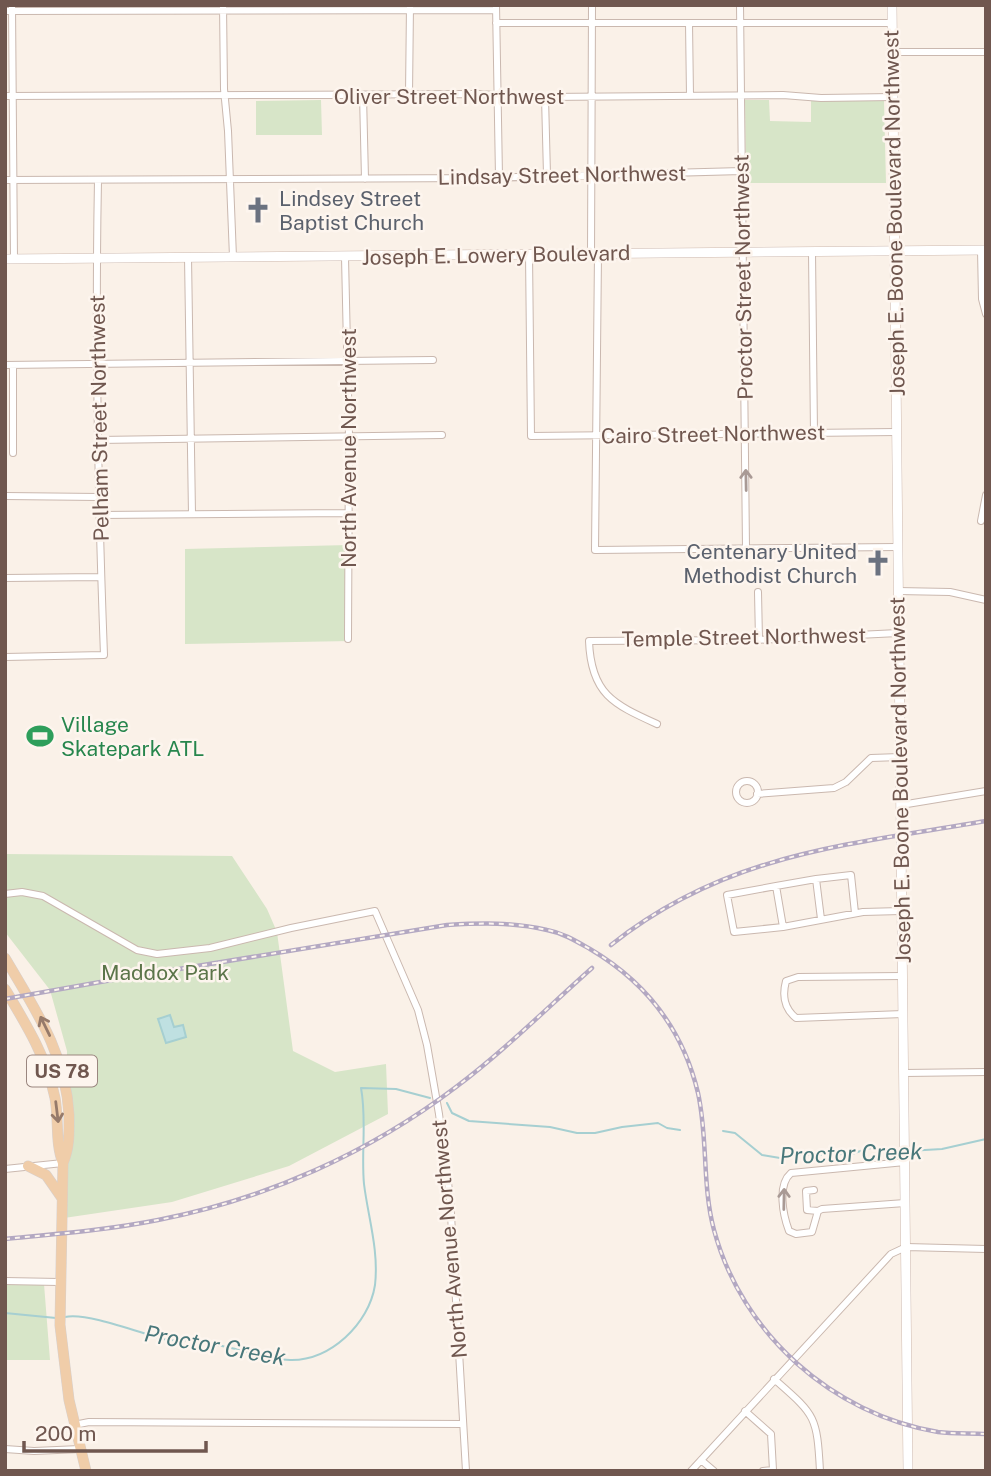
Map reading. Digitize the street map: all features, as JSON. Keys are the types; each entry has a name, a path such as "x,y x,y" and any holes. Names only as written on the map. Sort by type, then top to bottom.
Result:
{"main road":[{"name":"Joseph E. Boone Boulevard Northwest","path":"892,5 908,1471"},
{"name":"Joseph E. Lowery Boulevard","path":"10,259 894,253 983,250"},
{"name":"US 78","path":"5,958 42,1018 62,1070 69,1150 63,1163 59,1311 74,1425 86,1471"},
{"name":"US 78","path":"5,989 45,1062 55,1098 58,1151 63,1163"},
{"path":"28,1166 46,1175 62,1198"}],"street":[{"path":"592,5 597,435 595,550 897,547"},
{"name":"Proctor Street Northwest","path":"740,5 746,548"},
{"path":"410,8 410,94"},
{"path":"10,259 14,180 9,96 10,9 496,8 499,177"},
{"path":"223,9 233,257"},
{"path":"496,23 892,23"},
{"path":"689,23 691,96"},
{"path":"892,52 986,52"},
{"name":"Oliver Street Northwest","path":"9,96 475,93 545,97 893,97"},
{"path":"363,95 365,179"},
{"path":"545,97 547,175"},
{"name":"Lindsay Street Northwest","path":"5,180 365,179 742,171"},
{"name":"Pelham Street Northwest","path":"5,657 104,655 98,440 98,180"},
{"path":"983,250 982,299 986,314"},
{"path":"812,252 814,433"},
{"name":"Cairo Street Northwest","path":"529,254 531,436 896,432"},
{"path":"188,257 192,514"},
{"name":"North Avenue Northwest","path":"345,257 349,436 348,639"},
{"path":"13,453 9,365 433,360"},
{"path":"98,440 442,435"},
{"path":"981,521 986,495"},
{"path":"5,496 99,497"},
{"path":"99,515 349,513"},
{"path":"5,578 101,577"},
{"path":"758,592 759,640"},
{"path":"898,592 950,592 986,600"},
{"name":"Temple Street Northwest","path":"657,724 620,707 603,692 592,669 589,641 759,640 898,634"},
{"path":"757,794 834,788 846,782 871,758 900,757"},
{"path":"901,805 986,791"},
{"path":"855,913 851,875 727,895 734,932 855,913 901,911"},
{"path":"816,879 821,919"},
{"path":"776,886 783,926"},
{"name":"North Avenue Northwest","path":"5,894 22,892 43,896 137,950 156,954 210,948 375,911 418,1010 427,1045 445,1155 450,1198 466,1471"},
{"path":"902,976 798,978 786,981 784,1001 788,1012 796,1018 903,1014"},
{"path":"904,1073 986,1072"},
{"path":"818,1211 812,1231 796,1234 789,1231 783,1195 786,1177 791,1173 905,1159"},
{"path":"5,1169 63,1163"},
{"path":"814,1190 806,1191 807,1210 905,1203"},
{"path":"691,1471 891,1254 906,1247 986,1249"},
{"path":"5,1281 59,1282"},
{"path":"774,1379 807,1408 814,1419 820,1471"},
{"path":"745,1411 771,1434 773,1470 763,1471"},
{"path":"74,1425 89,1422 463,1424"},
{"path":"5,1448 34,1451 80,1449"},
{"path":"701,1460 714,1471"}],"green space":[{"path":"321,100 322,135 256,135 256,101"},
{"path":"745,100 769,100 770,121 811,122 811,101 884,101 886,183 746,183"},
{"path":"349,545 351,641 185,644 185,549"},
{"name":"Maddox Park","path":"5,854 232,856 267,909 277,932 293,1051 335,1072 386,1064 388,1114 289,1166 172,1202 64,1218 67,1051 50,990 5,932"},
{"path":"44,1284 50,1360 5,1360 5,1285"}],"water":[{"path":"170,1015 174,1027 183,1025 186,1037 166,1043 158,1019"}],"waterway":[{"name":"Proctor Creek","path":"65,1317 86,1317 163,1339 199,1342 281,1359 305,1359 333,1347 345,1338 365,1313 375,1285 374,1246 364,1184 364,1112 361,1088 396,1089 430,1098"},
{"name":"Proctor Creek","path":"447,1103 452,1113 469,1121 550,1127 577,1133 595,1133 658,1123 680,1130"},
{"name":"Proctor Creek","path":"723,1131 735,1133 762,1155 780,1158 795,1155 852,1154 869,1148 902,1151"},
{"name":"Proctor Creek","path":"908,1151 942,1149 986,1139"},
{"name":"Proctor Creek","path":"5,1313 56,1318"}],"railway":[{"path":"611,945 655,914 699,890 744,872 837,847 986,821"},
{"path":"5,999 447,925 509,924 564,935 610,962 645,992 672,1028 683,1049 701,1110 708,1196 714,1230 727,1268 746,1303 769,1335 797,1363 828,1388 862,1407 899,1422 938,1432 986,1434"},
{"path":"5,1239 101,1229 198,1211 277,1186 352,1153 423,1111 456,1087 592,968"}],"place":[{"name":"Lindsey Street Baptist Church","path":"258,210"},
{"name":"Centenary United Methodist Church","path":"878,563"},
{"name":"Village Skatepark ATL","path":"40,736"}]}
